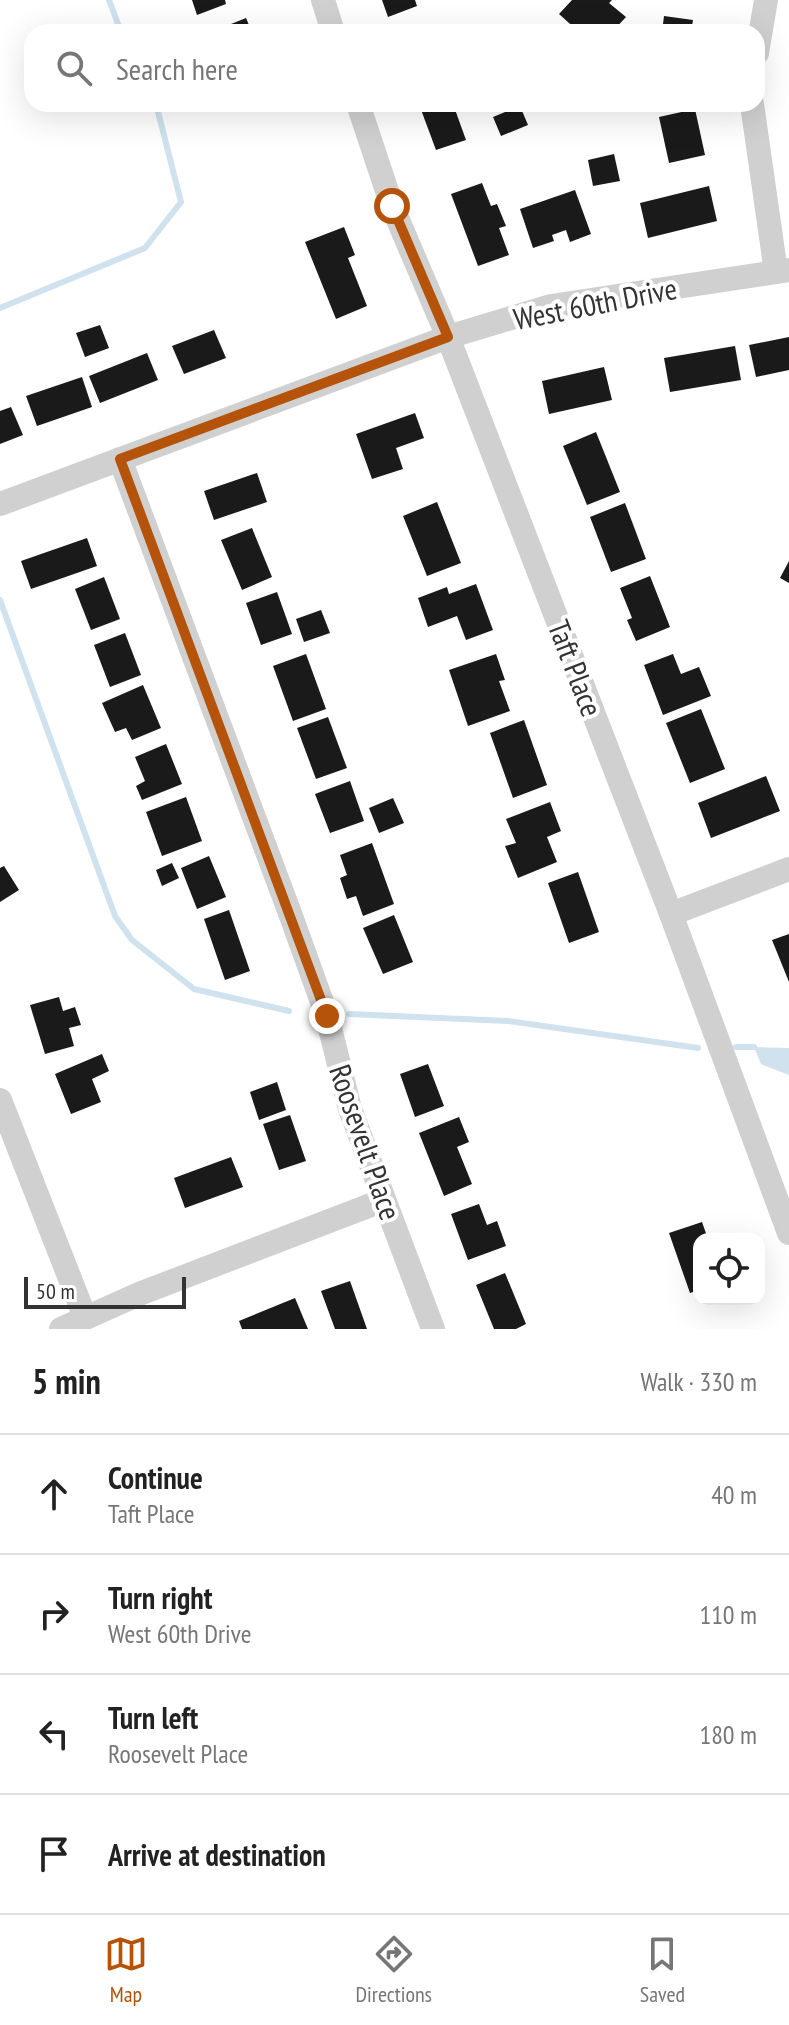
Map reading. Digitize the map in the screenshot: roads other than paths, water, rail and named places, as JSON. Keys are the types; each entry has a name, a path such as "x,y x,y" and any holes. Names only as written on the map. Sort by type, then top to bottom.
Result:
{"street":[{"path":"323,0 330,24"},
{"path":"762,24 766,0"},
{"name":"Taft Place","path":"361,112 392,206 448,337 671,914 789,1233"},
{"path":"753,112 782,271"},
{"name":"West 60th Drive","path":"0,504 448,337 551,306 782,271"},
{"name":"Roosevelt Place","path":"120,459 297,930 327,1016 350,1109 433,1329"},
{"path":"671,914 789,869"},
{"path":"0,1100 85,1317"},
{"path":"61,1329 384,1200"}],"water":[{"path":"754,1047 789,1048 789,1075 761,1064"}],"waterway":[{"path":"109,0 118,24"},
{"path":"0,308 145,248 181,202 158,112"},
{"path":"0,600 115,916 132,940 194,989 289,1011"},
{"path":"349,1014 508,1021 698,1048"},
{"path":"736,1047 754,1047"}]}
